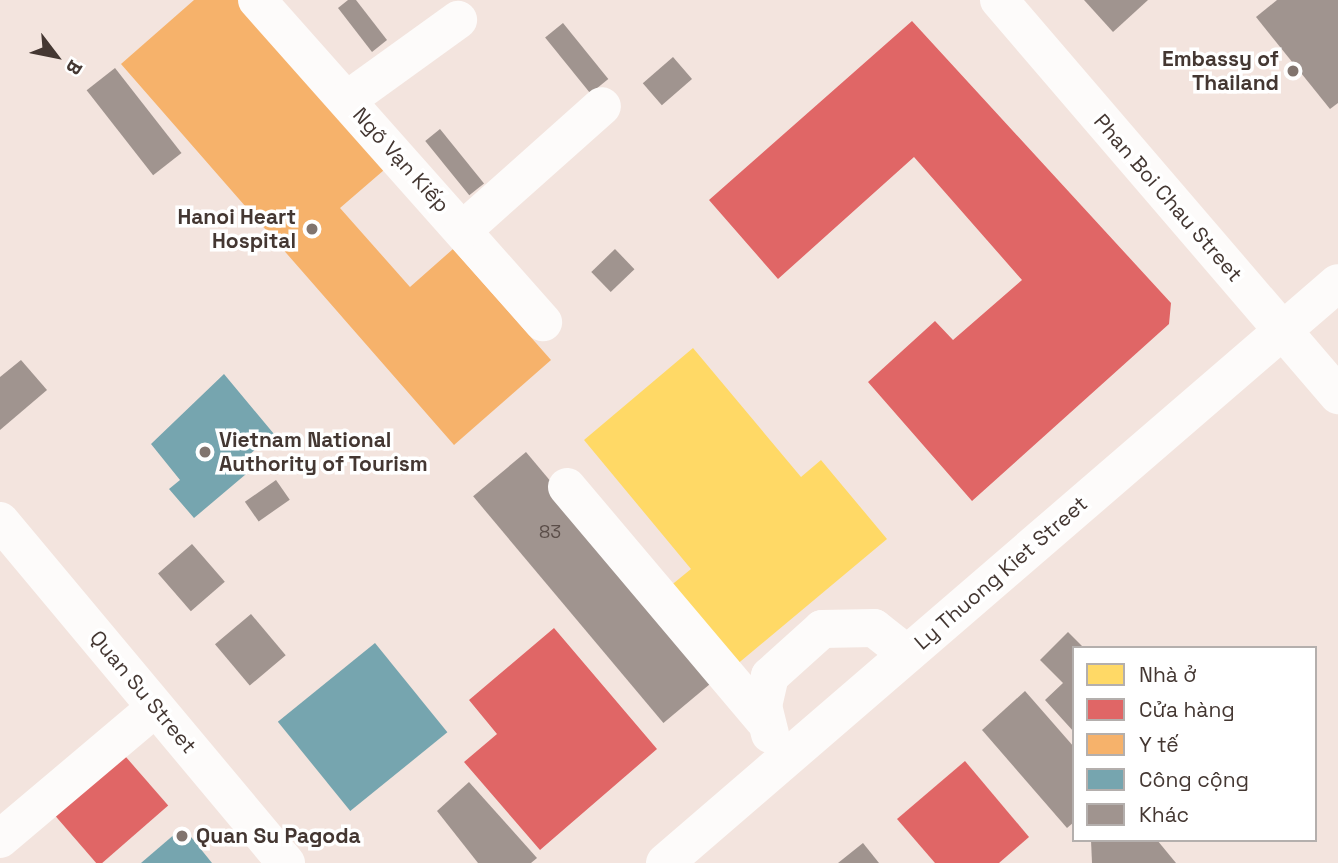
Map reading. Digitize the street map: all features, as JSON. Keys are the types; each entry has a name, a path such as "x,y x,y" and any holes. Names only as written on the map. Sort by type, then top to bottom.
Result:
{"street":[{"name":"Ngõ Vạn Kiếp","path":"257,0 543,322"},
{"name":"Phan Boi Chau Street","path":"999,0 1338,395"},
{"path":"347,100 458,20"},
{"path":"463,230 602,106"},
{"name":"Ly Thuong Kiet Street","path":"665,863 1338,283"},
{"path":"567,487 764,719 788,755"},
{"name":"Quan Su Street","path":"0,521 286,863"},
{"path":"764,719 770,677 822,629 874,628 907,654"},
{"path":"0,839 155,708"}],"building: Nhà ở":[{"path":"693,348 801,477 821,460 887,539 729,671 663,592 691,569 584,440"}],"building: Cửa hàng":[{"path":"912,21 1171,303 1169,324 972,501 868,382 935,321 953,340 1022,280 914,157 778,279 709,200"},
{"path":"554,628 657,749 540,850 464,762 497,734 469,700"},
{"path":"119,749 168,806 102,863 96,863 50,809"},
{"path":"965,761 1029,837 999,863 935,863 897,819"}],"building: Y tế":[{"name":"Hanoi Heart Hospital","path":"194,0 247,0 391,164 340,208 410,287 453,249 551,360 454,445 121,64"}],"building: Công cộng":[{"name":"Vietnam National Authority of Tourism","path":"224,374 274,434 244,459 252,469 194,518 169,489 180,480 151,444"},
{"path":"375,643 447,732 350,811 278,722"},
{"path":"183,827 212,863 141,863"}],"building: Khác":[{"path":"348,0 356,0 387,40 372,52 338,8"},
{"path":"1084,0 1148,0 1113,32"},
{"path":"1277,0 1338,0 1338,103 1330,109 1256,17"},
{"path":"563,23 608,79 590,93 545,37"},
{"path":"673,57 692,79 662,105 643,83"},
{"path":"115,68 181,153 153,175 87,90"},
{"path":"440,129 484,183 469,195 425,141"},
{"path":"615,249 634,269 611,292 591,272"},
{"path":"21,360 47,390 0,430 0,377"},
{"path":"526,452 716,679 663,723 473,496"},
{"path":"276,480 290,500 259,521 245,502"},
{"path":"192,544 225,582 191,611 158,574"},
{"path":"251,614 286,655 250,686 215,644"},
{"path":"1068,632 1082,646 1072,646 1072,730 1045,700 1063,683 1040,660"},
{"path":"1025,691 1072,745 1072,824 1067,828 982,730"},
{"path":"469,782 537,858 531,863 478,863 437,811"},
{"path":"1091,842 1159,842 1176,863 1092,863"},
{"path":"863,843 879,863 838,863"}],"place":[{"name":"Embassy of Thailand","path":"1293,71"},
{"name":"Hanoi Heart Hospital","path":"312,229"},
{"name":"Vietnam National Authority of Tourism","path":"205,452"},
{"name":"Quan Su Pagoda","path":"182,836"}]}
